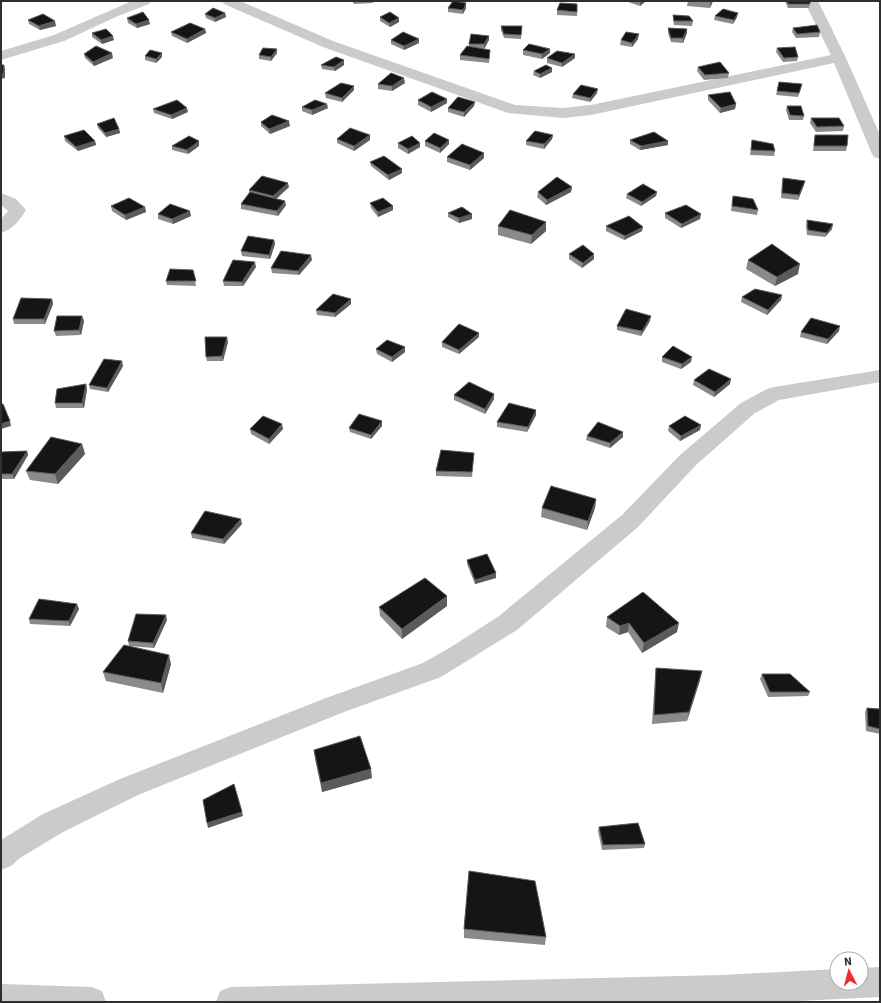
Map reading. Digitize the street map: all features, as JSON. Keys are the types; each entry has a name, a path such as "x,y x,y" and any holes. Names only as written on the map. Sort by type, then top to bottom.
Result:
{"street":[{"path":"1,56 59,38 113,13 144,1"},
{"path":"229,1 342,49 513,110 563,113 591,110 839,58"},
{"path":"811,1 839,58 880,154"},
{"path":"1,198 10,203 17,210 13,217 1,228"},
{"path":"1,857 10,849 53,823 129,787 335,705 432,670 508,623 630,521 688,460 748,408 774,394 880,376"},
{"path":"869,983 880,982"},
{"path":"231,1002 721,996 829,986"},
{"path":"1,999 91,1002"}],"building":[{"path":"453,1 466,3 463,10 448,8"},
{"path":"787,1 810,1 810,4 788,4"},
{"path":"560,3 577,4 577,12 557,10"},
{"path":"213,8 225,13 215,18 205,14"},
{"path":"723,9 738,13 734,20 715,16"},
{"path":"143,12 149,20 136,24 127,18"},
{"path":"390,12 399,18 389,23 380,17"},
{"path":"43,14 55,21 39,26 28,20"},
{"path":"673,15 689,16 693,21 674,21"},
{"path":"190,23 205,29 187,39 171,32"},
{"path":"817,25 820,32 797,34 793,28"},
{"path":"501,26 522,26 521,35 504,34"},
{"path":"668,28 687,29 683,38 671,38"},
{"path":"106,29 113,36 101,40 92,33"},
{"path":"403,32 419,39 404,46 391,40"},
{"path":"626,32 639,34 632,43 621,40"},
{"path":"471,34 489,36 484,44 469,44"},
{"path":"529,44 550,49 542,54 523,50"},
{"path":"96,46 112,53 93,62 84,54"},
{"path":"467,46 490,50 489,59 460,55"},
{"path":"795,47 798,57 784,58 777,48"},
{"path":"263,48 277,49 271,57 259,55"},
{"path":"150,50 162,53 156,59 145,56"},
{"path":"557,51 575,54 562,63 547,58"},
{"path":"336,57 344,60 334,67 321,65"},
{"path":"720,62 729,73 705,75 698,67"},
{"path":"1,65 4,65 3,74 1,74"},
{"path":"546,65 552,68 540,74 534,71"},
{"path":"391,73 404,78 392,86 378,84"},
{"path":"779,82 802,84 799,93 777,91"},
{"path":"341,83 354,86 342,98 325,93"},
{"path":"581,85 598,89 590,98 573,94"},
{"path":"432,92 447,99 431,107 418,100"},
{"path":"730,92 736,104 721,108 708,95"},
{"path":"458,97 475,102 464,112 448,108"},
{"path":"177,100 187,108 171,115 153,109"},
{"path":"315,100 327,104 312,110 302,107"},
{"path":"787,106 801,106 804,116 790,115"},
{"path":"272,115 289,121 269,129 261,122"},
{"path":"114,118 119,129 105,133 97,124"},
{"path":"811,118 839,118 844,126 817,127"},
{"path":"350,128 370,135 354,146 337,139"},
{"path":"84,130 95,141 76,147 64,136"},
{"path":"535,131 553,135 544,144 526,141"},
{"path":"654,132 668,141 641,146 630,140"},
{"path":"434,133 449,140 440,148 425,141"},
{"path":"815,135 848,135 847,146 814,146"},
{"path":"189,136 199,141 187,150 172,146"},
{"path":"412,136 420,143 408,149 398,143"},
{"path":"752,140 773,144 775,151 751,150"},
{"path":"462,144 484,153 470,165 447,157"},
{"path":"384,156 402,169 388,175 370,162"},
{"path":"262,176 288,183 273,196 249,190"},
{"path":"557,177 572,187 547,200 538,192"},
{"path":"783,178 805,181 799,195 782,193"},
{"path":"643,184 657,192 642,202 627,194"},
{"path":"250,192 285,201 277,211 241,204"},
{"path":"733,196 753,199 758,210 732,206"},
{"path":"129,198 145,207 125,215 111,206"},
{"path":"383,198 393,206 378,212 370,203"},
{"path":"170,204 190,211 172,219 158,214"},
{"path":"686,205 701,214 682,224 665,213"},
{"path":"462,207 472,214 459,218 448,213"},
{"path":"510,210 546,222 532,235 498,226"},
{"path":"629,216 643,227 625,236 606,226"},
{"path":"807,220 833,224 827,233 808,230"},
{"path":"248,236 274,240 269,255 241,251"},
{"path":"772,244 800,264 777,277 748,260"},
{"path":"583,245 594,254 583,263 569,254"},
{"path":"281,251 311,255 298,271 271,268"},
{"path":"233,260 255,262 242,282 223,281"},
{"path":"170,269 193,270 196,281 166,281"},
{"path":"755,289 782,295 768,310 742,297"},
{"path":"333,294 351,299 335,313 316,310"},
{"path":"21,298 52,299 44,319 13,319"},
{"path":"626,309 651,316 642,331 617,326"},
{"path":"57,316 82,316 79,330 54,331"},
{"path":"811,318 840,326 828,339 801,332"},
{"path":"459,324 479,333 459,350 442,342"},
{"path":"205,337 227,337 222,356 206,357"},
{"path":"387,340 405,347 392,357 376,349"},
{"path":"673,346 692,357 682,364 662,357"},
{"path":"104,359 122,361 107,388 89,385"},
{"path":"709,369 731,379 715,392 694,380"},
{"path":"469,382 494,394 485,409 454,395"},
{"path":"86,384 82,403 55,403 57,389"},
{"path":"509,403 536,410 528,427 497,422"},
{"path":"1,404 3,404 10,421 1,424"},
{"path":"359,414 382,421 371,435 349,428"},
{"path":"263,416 282,424 269,439 250,429"},
{"path":"685,416 701,425 681,436 669,426"},
{"path":"598,422 623,432 610,443 587,436"},
{"path":"51,437 82,444 55,474 26,471"},
{"path":"441,450 474,453 472,472 436,471"},
{"path":"27,451 12,474 1,474 1,452"},
{"path":"551,486 596,499 588,521 542,508"},
{"path":"205,511 241,519 223,539 191,533"},
{"path":"487,554 496,573 475,580 467,560"},
{"path":"425,578 447,596 402,629 379,607"},
{"path":"643,592 679,623 644,643 629,623 620,626 607,617"},
{"path":"39,599 77,604 69,621 29,619"},
{"path":"136,614 166,615 153,643 128,641"},
{"path":"124,645 169,655 161,683 103,672"},
{"path":"656,668 702,671 689,712 654,715"},
{"path":"762,674 790,674 810,692 770,692"},
{"path":"867,708 880,709 880,729 868,726"},
{"path":"360,736 371,769 321,783 314,750"},
{"path":"234,784 242,812 207,823 203,800"},
{"path":"638,823 645,844 603,845 599,827"},
{"path":"469,871 535,881 546,937 464,929"}]}
